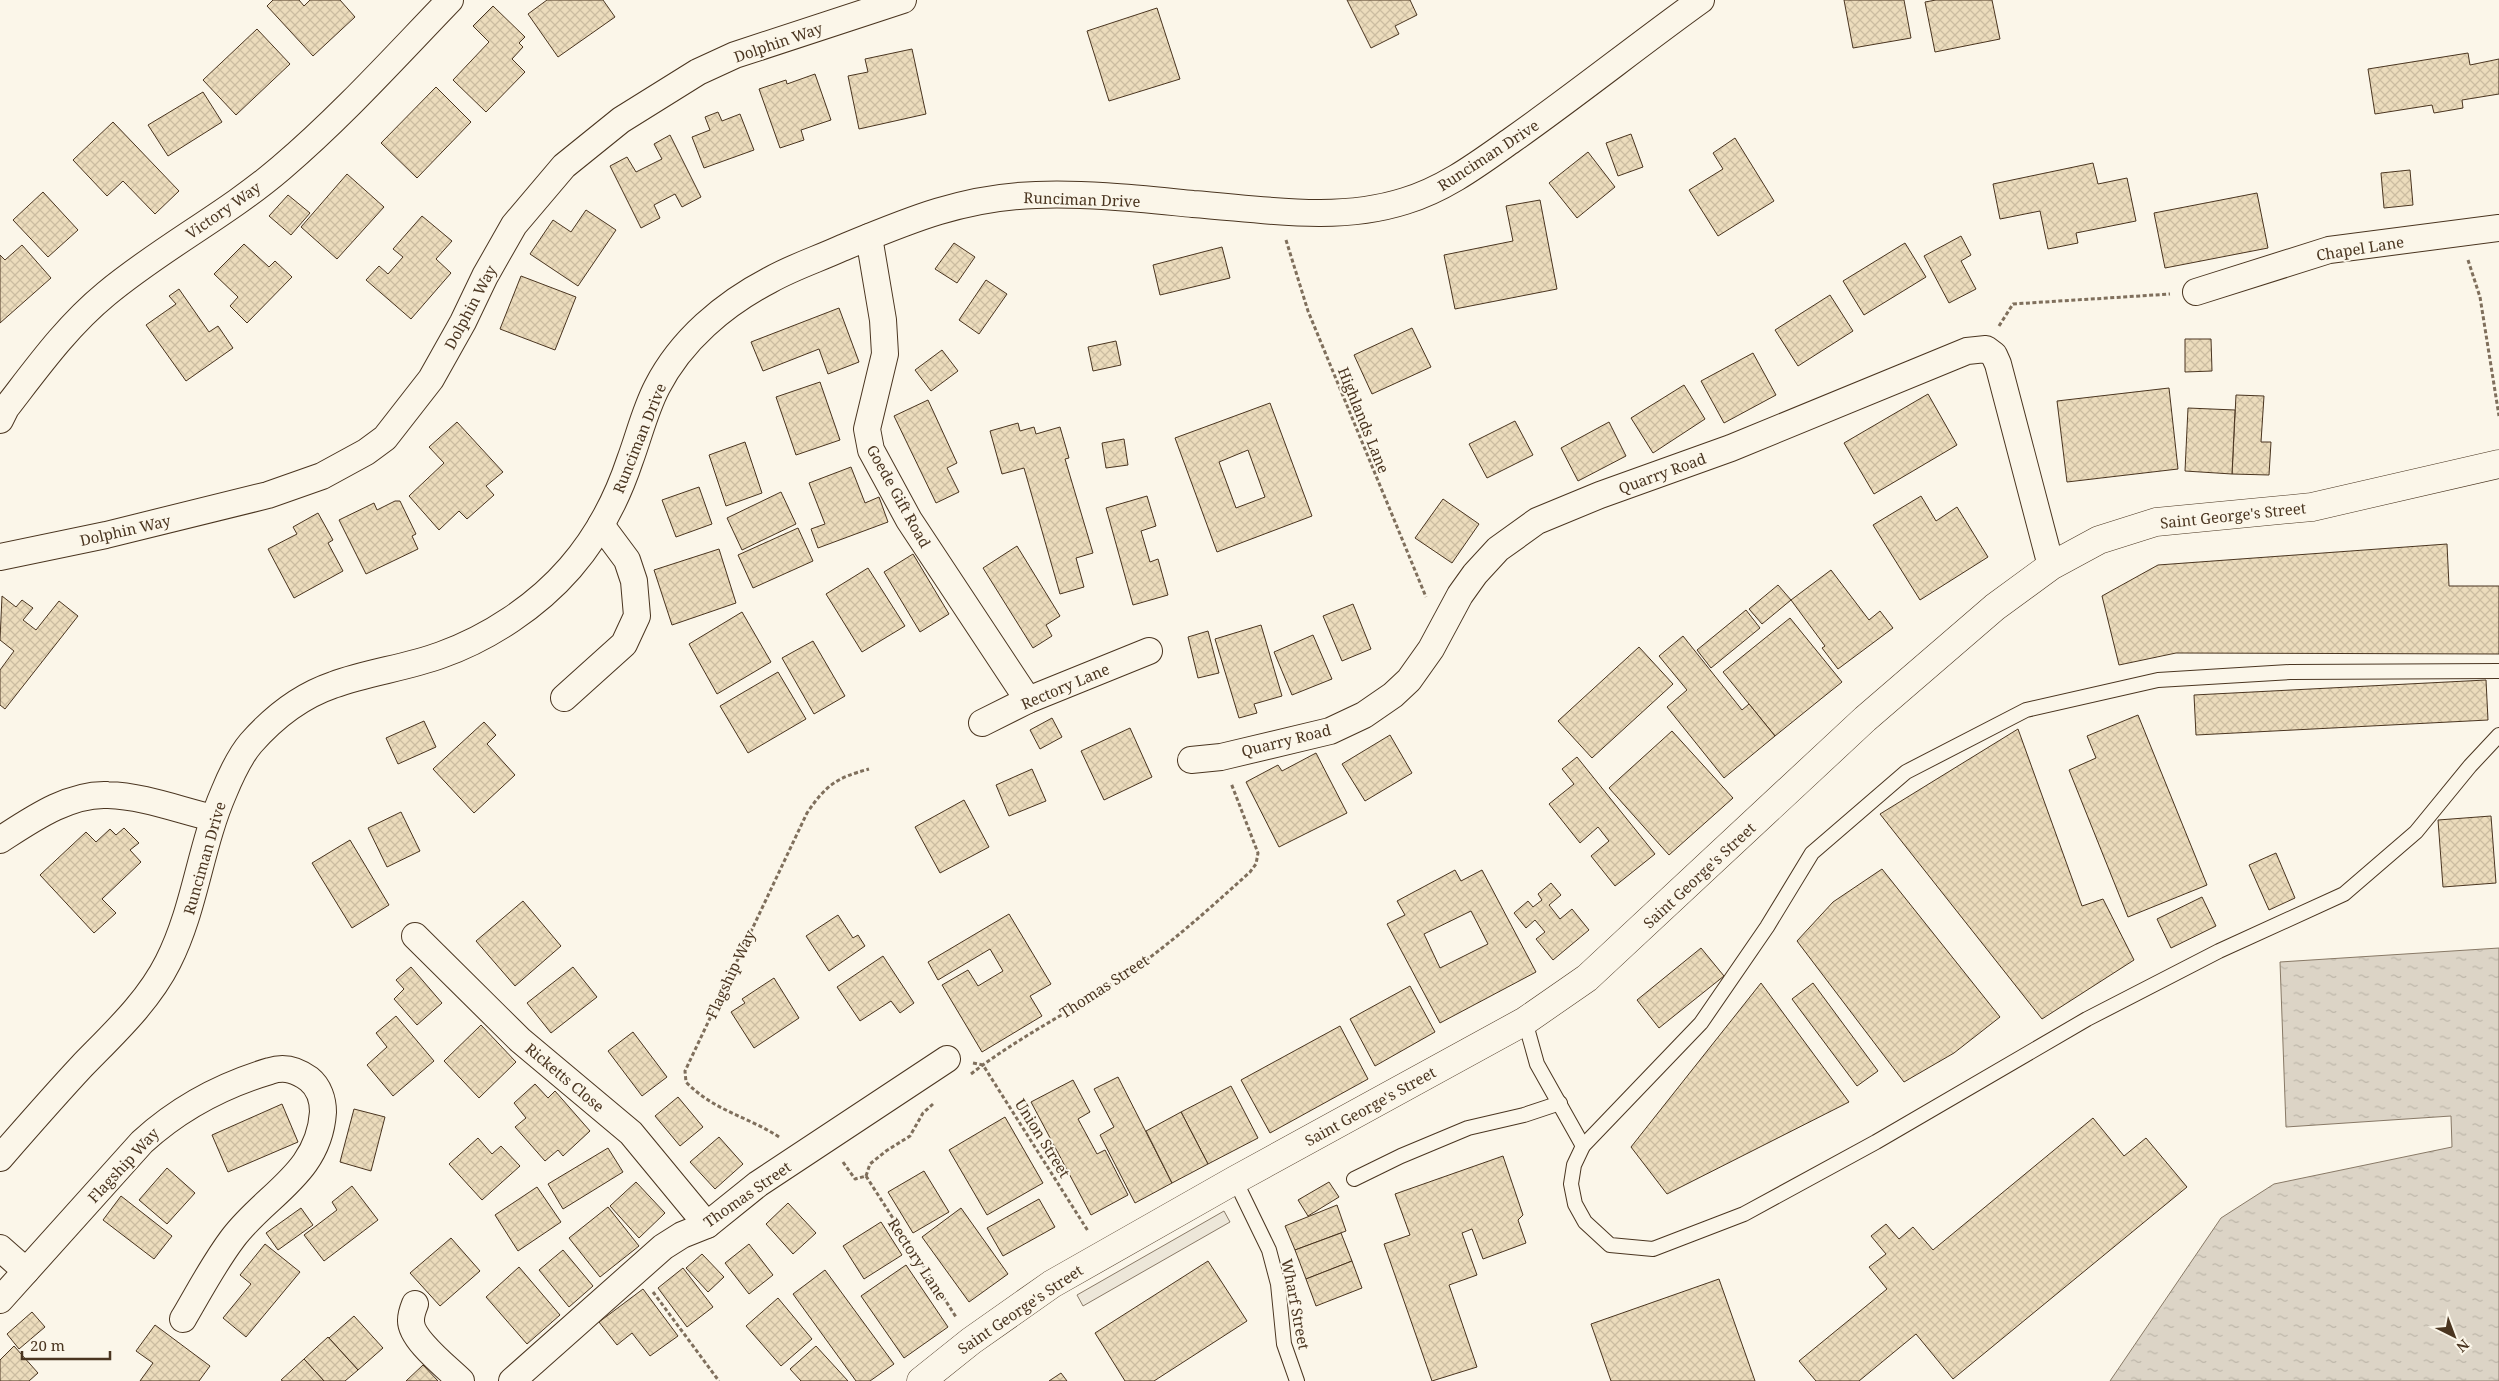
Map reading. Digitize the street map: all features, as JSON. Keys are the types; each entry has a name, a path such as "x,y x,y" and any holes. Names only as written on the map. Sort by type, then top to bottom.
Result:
{"main road":[{"name":"Saint George's Street","path":"934,1376 971,1341 1052,1284 1235,1180 1525,1022 1587,978 1864,719 1995,607 2051,566 2099,540 2156,522 2312,507 2499,464"}],"street":[{"name":"Victory Way","path":"0,420 6,408 58,340 104,295 159,253 215,218 281,168 367,87 450,0"},
{"name":"Dolphin Way","path":"3,551 106,535 268,495 322,476 366,452 385,438 431,379 514,225 564,166 621,120 698,72 735,55 903,0"},
{"name":"Runciman Drive","path":"0,1158 130,1015 164,971 182,935 213,818 238,760 250,744 284,712 304,698 332,685 421,662 482,638 512,619 569,570 601,525 627,469 658,385 690,340 725,307 771,279 869,237 926,214 974,201 1035,195 1096,196 1278,212 1343,213 1381,208 1430,192 1462,175 1541,120 1701,0"},
{"name":"Chapel Lane","path":"2196,292 2329,250 2499,228"},
{"name":"Goede Gift Road","path":"869,237 883,320 885,354 867,429 871,450 909,520 1028,700"},
{"name":"Quarry Road","path":"1191,760 1221,756 1330,730 1364,715 1393,695 1409,680 1432,649 1460,595 1475,574 1498,549 1537,521 1600,495 1731,448 1851,396 1967,351 1986,349"},
{"path":"1986,349 1994,355 2003,379 2051,566"},
{"path":"564,698 624,644 637,616 634,581 627,560 601,525"},
{"name":"Rectory Lane","path":"982,723 1028,700 1149,651"},
{"path":"0,840 35,817 62,805 107,794 213,818"},
{"name":"Ricketts Close","path":"416,936 520,1040 631,1133 707,1225"},
{"name":"Thomas Street","path":"512,1381 663,1247 682,1235 707,1225 758,1184 947,1059"},
{"name":"Flagship Way","path":"0,1300 142,1142 166,1120 216,1092 255,1075 279,1068 302,1073 314,1083 323,1106 322,1128 314,1151 283,1190 255,1213 232,1240 183,1319"},
{"path":"0,1248 26,1271"},
{"path":"414,1304 411,1321 413,1331 419,1340 461,1381"}],"lane":[{"path":"2499,671 2290,672 2158,680 2026,710 1906,772 1812,853 1767,927 1701,1023 1583,1146 1574,1165 1571,1184 1574,1204 1586,1222 1610,1246 1653,1249 1744,1214 1876,1142 2087,1019 2219,951 2344,894 2416,832 2470,766 2499,735"},
{"path":"1525,1022 1537,1064 1583,1146"},
{"path":"1354,1179 1401,1156 1468,1128 1524,1115 1560,1103"},
{"name":"Wharf Street","path":"1235,1180 1269,1250 1278,1284 1284,1344 1297,1381"}],"path":[{"name":"Highlands Lane","path":"1278,212 1308,311 1441,632"},
{"path":"2467,257 2480,297 2499,416"},
{"path":"1986,349 2013,304 2196,292"},
{"name":"Thomas Street","path":"970,1075 983,1064 1120,979 1169,943 1250,872 1256,864 1258,853 1221,756"},
{"name":"Flagship Way","path":"803,1155 766,1128 730,1114 708,1101 686,1082 685,1071 807,813 826,786 851,774 869,769"},
{"path":"947,1059 983,1064"},
{"name":"Union Street","path":"983,1064 1103,1254"},
{"name":"Rectory Lane","path":"936,1102 923,1113 910,1136 886,1150 870,1164 866,1176 971,1341"},
{"path":"651,1290 719,1381"}],"shaded area":[{"path":"1224,1211 1230,1222 1083,1306 1077,1295"}],"water":[{"path":"2499,948 2499,1381 2110,1381 2221,1218 2274,1184 2452,1147 2451,1116 2286,1127 2280,962"}],"building":[{"path":"273,0 299,0 304,6 310,0 340,0 355,17 313,56 267,6"},
{"path":"547,0 603,0 615,17 558,57 528,14"},
{"path":"1347,0 1410,0 1417,15 1395,26 1399,34 1371,48"},
{"path":"1844,0 1904,0 1911,38 1853,48"},
{"path":"1936,0 1992,0 2000,39 1935,52 1925,2"},
{"path":"493,6 525,37 519,43 523,47 512,59 525,72 486,112 453,80 489,42 473,26"},
{"path":"1157,8 1180,79 1109,101 1087,31"},
{"path":"257,29 290,64 236,115 203,80"},
{"path":"912,49 926,114 859,129 848,76 868,72 865,59"},
{"path":"2468,53 2470,65 2499,59 2499,94 2462,100 2463,108 2434,113 2432,105 2375,114 2368,69"},
{"path":"815,74 831,120 801,130 804,140 780,148 759,89 786,80 787,84"},
{"path":"436,87 471,122 417,178 381,143"},
{"path":"203,92 222,122 168,156 148,125"},
{"path":"718,112 722,121 740,114 754,150 704,168 692,137 710,130 705,117"},
{"path":"113,122 179,191 155,214 123,181 107,196 73,160"},
{"path":"1631,134 1643,167 1618,176 1606,143"},
{"path":"670,135 701,197 682,207 675,194 654,205 660,218 641,228 610,166 627,157 636,172 662,159 654,144"},
{"path":"1735,138 1774,201 1718,236 1689,190 1723,169 1713,153"},
{"path":"1588,152 1615,187 1577,218 1549,183"},
{"path":"2093,163 2098,184 2127,178 2136,221 2076,233 2078,243 2048,249 2040,211 2000,219 1993,184"},
{"path":"2410,170 2413,205 2384,208 2381,173"},
{"path":"347,174 384,207 337,259 301,227"},
{"path":"43,192 78,230 48,257 13,220"},
{"path":"2257,193 2268,248 2165,268 2154,213"},
{"path":"288,195 310,213 291,235 269,216"},
{"path":"1540,200 1557,289 1455,309 1444,255 1513,241 1506,206"},
{"path":"586,210 616,230 578,286 530,254 553,220 571,232"},
{"path":"422,216 452,241 436,259 451,273 411,319 366,280 379,266 388,274 403,257 393,249"},
{"path":"1961,236 1971,255 1961,261 1976,289 1949,303 1924,256"},
{"path":"954,243 975,257 957,283 935,269"},
{"path":"1905,243 1926,277 1864,315 1843,281"},
{"path":"244,244 269,267 275,261 292,277 247,323 230,306 238,297 214,274"},
{"path":"22,245 51,278 0,323 0,255 5,260"},
{"path":"1222,247 1230,278 1160,295 1153,265"},
{"path":"521,276 576,297 555,350 500,329"},
{"path":"986,280 1007,294 979,334 959,320"},
{"path":"179,289 209,332 218,326 233,348 186,381 146,325 176,304 169,296"},
{"path":"1830,295 1853,331 1798,366 1775,330"},
{"path":"839,308 859,362 828,374 819,349 763,371 751,342"},
{"path":"1412,328 1431,367 1372,394 1354,355"},
{"path":"2185,339 2211,339 2212,371 2185,372"},
{"path":"1116,341 1121,365 1093,371 1088,347"},
{"path":"942,350 958,371 931,391 915,370"},
{"path":"1753,353 1776,395 1724,423 1701,381"},
{"path":"820,382 840,440 796,455 776,397"},
{"path":"1684,385 1705,419 1653,453 1631,418"},
{"path":"2169,388 2178,469 2067,482 2057,401"},
{"path":"1928,394 1957,445 1874,494 1844,443"},
{"path":"2236,395 2264,396 2261,442 2271,442 2269,475 2232,474"},
{"path":"928,400 957,463 947,468 959,492 936,503 894,416"},
{"path":"1270,403 1312,516 1217,552 1175,438","holes":["1248,450 1265,497 1236,508 1219,462"]},
{"path":"2188,408 2235,410 2232,474 2185,471"},
{"path":"1515,421 1533,455 1487,478 1469,444"},
{"path":"457,422 503,472 486,486 494,495 467,519 459,511 439,530 409,496 444,463 429,447"},
{"path":"1609,422 1626,456 1578,481 1561,448"},
{"path":"1018,423 1020,431 1034,427 1036,434 1060,427 1069,458 1065,459 1093,553 1076,558 1084,587 1060,594 1024,468 1002,474 990,431"},
{"path":"1124,439 1128,465 1106,468 1102,443"},
{"path":"745,442 762,493 726,506 709,455"},
{"path":"851,467 865,503 879,497 888,522 818,548 811,529 825,524 809,483"},
{"path":"699,487 712,524 676,537 662,500"},
{"path":"781,492 796,524 742,550 727,518"},
{"path":"1147,496 1156,526 1141,531 1150,562 1158,559 1168,595 1133,605 1106,508"},
{"path":"1921,496 1936,521 1957,507 1988,557 1920,600 1873,525"},
{"path":"1443,499 1479,524 1452,563 1415,538"},
{"path":"395,501 400,501 416,534 412,536 418,549 366,574 339,520 374,503 377,510"},
{"path":"318,513 333,540 328,543 343,571 294,598 268,549 297,534 293,527"},
{"path":"798,528 813,561 753,588 738,555"},
{"path":"2447,544 2449,586 2499,586 2499,654 2176,653 2119,665 2102,596 2158,565"},
{"path":"1017,546 1060,616 1046,625 1052,636 1033,648 983,568"},
{"path":"719,549 736,603 672,625 654,570"},
{"path":"913,554 949,614 920,632 884,572"},
{"path":"868,568 905,626 862,652 826,594"},
{"path":"1831,570 1869,620 1880,611 1893,628 1838,669 1822,648 1825,646 1791,600"},
{"path":"1778,585 1791,600 1762,624 1749,609"},
{"path":"2,596 16,607 22,600 33,608 23,620 36,630 59,601 78,616 5,709 0,705 0,670 14,651 0,640"},
{"path":"1353,604 1371,649 1342,661 1323,616"},
{"path":"1746,610 1760,628 1711,668 1697,650"},
{"path":"742,612 771,662 717,694 689,644"},
{"path":"1790,618 1842,682 1775,736 1723,672"},
{"path":"1261,625 1282,696 1254,704 1257,713 1239,718 1215,639"},
{"path":"1208,631 1219,673 1198,678 1188,637"},
{"path":"1313,635 1332,679 1292,695 1274,652"},
{"path":"1683,636 1742,710 1749,704 1775,736 1724,778 1667,707 1687,690 1659,656"},
{"path":"813,641 845,696 814,714 782,658"},
{"path":"1639,647 1673,684 1592,758 1558,721"},
{"path":"778,672 806,719 748,753 720,706"},
{"path":"2486,680 2488,720 2196,735 2194,695"},
{"path":"2138,715 2207,885 2128,917 2069,770 2096,758 2087,736"},
{"path":"1052,718 1062,737 1040,749 1030,730"},
{"path":"424,721 436,747 398,764 386,738"},
{"path":"484,722 496,735 487,744 515,775 474,813 433,769"},
{"path":"1130,728 1152,777 1104,800 1081,751"},
{"path":"2018,729 2082,906 2103,899 2134,960 2042,1019 1880,814"},
{"path":"1672,731 1733,798 1669,855 1609,788"},
{"path":"1390,735 1412,773 1365,801 1342,764"},
{"path":"1316,753 1347,813 1279,847 1246,782 1278,765 1282,771"},
{"path":"1577,757 1655,854 1615,886 1591,856 1609,841 1598,827 1580,843 1549,804 1574,784 1562,769"},
{"path":"1032,769 1046,801 1009,816 996,785"},
{"path":"964,800 989,847 940,873 915,827"},
{"path":"401,812 420,851 387,867 368,828"},
{"path":"2491,816 2496,883 2443,887 2438,820"},
{"path":"124,828 139,843 130,850 141,862 102,899 116,913 94,933 40,875 86,832 96,842 110,829 116,835"},
{"path":"350,840 389,905 352,928 312,863"},
{"path":"2276,853 2295,898 2269,910 2249,865"},
{"path":"1882,869 2000,1017 1954,1053 1904,1082 1797,941 1833,902"},
{"path":"1455,870 1461,881 1482,870 1536,972 1440,1023 1387,924 1405,915 1397,901","holes":["1471,911 1488,944 1440,968 1424,934"]},
{"path":"1551,883 1561,895 1549,905 1560,919 1572,909 1589,930 1553,960 1536,939 1545,932 1535,920 1526,928 1514,913 1528,901 1533,907 1542,900 1538,894"},
{"path":"2202,897 2216,926 2171,948 2157,919"},
{"path":"523,901 561,946 515,986 476,941"},
{"path":"1009,914 1051,984 1030,996 1042,1016 982,1052 942,985 968,970 978,986 1003,971 990,949 938,980 928,962"},
{"path":"838,915 853,938 858,935 865,946 829,971 806,936"},
{"path":"1701,948 1724,976 1659,1028 1637,1000"},
{"path":"883,956 914,1003 900,1013 891,1001 860,1021 837,987"},
{"path":"411,967 442,1003 417,1025 394,999 404,989 396,980"},
{"path":"573,967 597,997 551,1033 527,1003"},
{"path":"774,978 799,1018 754,1048 731,1012 745,1003 742,999"},
{"path":"1761,983 1849,1102 1667,1194 1631,1147"},
{"path":"1813,983 1878,1071 1857,1086 1792,999"},
{"path":"1410,986 1435,1032 1375,1066 1350,1019"},
{"path":"396,1016 434,1061 393,1096 367,1065 387,1047 376,1033"},
{"path":"481,1025 516,1062 479,1098 444,1061"},
{"path":"1340,1026 1368,1079 1270,1133 1241,1080"},
{"path":"633,1032 667,1077 642,1096 608,1051"},
{"path":"1118,1077 1172,1183 1135,1203 1100,1135 1114,1127 1094,1089"},
{"path":"1073,1080 1090,1112 1078,1119 1097,1154 1105,1150 1128,1195 1091,1215 1031,1102"},
{"path":"535,1084 548,1098 555,1091 590,1131 563,1156 558,1150 545,1161 515,1127 526,1118 514,1103"},
{"path":"1231,1086 1258,1138 1208,1164 1181,1112"},
{"path":"678,1097 703,1127 680,1146 655,1116"},
{"path":"282,1104 298,1142 228,1172 212,1135"},
{"path":"354,1109 385,1117 371,1171 340,1162"},
{"path":"1181,1112 1208,1164 1172,1183 1146,1131"},
{"path":"1005,1117 1043,1183 987,1215 949,1150"},
{"path":"2093,1118 2124,1156 2146,1138 2187,1187 1953,1379 1916,1334 1859,1381 1816,1381 1799,1361 1887,1289 1869,1267 1886,1254 1871,1236 1886,1224 1899,1239 1913,1227 1933,1250"},
{"path":"719,1137 743,1164 715,1189 690,1162"},
{"path":"478,1138 492,1154 501,1146 520,1166 482,1200 449,1164"},
{"path":"608,1148 623,1172 563,1209 548,1184"},
{"path":"1503,1156 1523,1215 1518,1220 1526,1243 1483,1259 1472,1229 1462,1233 1477,1275 1449,1285 1477,1367 1432,1381 1384,1244 1410,1235 1395,1194"},
{"path":"167,1168 195,1193 167,1224 139,1200"},
{"path":"924,1171 949,1212 913,1233 888,1192"},
{"path":"636,1182 665,1213 639,1238 610,1206"},
{"path":"1329,1182 1339,1197 1308,1216 1298,1200"},
{"path":"352,1186 378,1220 324,1261 304,1235 337,1210 332,1202"},
{"path":"537,1187 561,1222 518,1251 495,1215"},
{"path":"121,1196 172,1236 154,1259 103,1220"},
{"path":"1039,1199 1055,1227 1003,1256 987,1228"},
{"path":"788,1203 816,1233 793,1254 766,1224"},
{"path":"1337,1205 1346,1231 1295,1250 1285,1226"},
{"path":"608,1207 639,1246 600,1277 569,1238"},
{"path":"301,1208 313,1225 278,1250 266,1233"},
{"path":"961,1208 1008,1274 969,1302 922,1237"},
{"path":"881,1222 902,1255 864,1279 843,1246"},
{"path":"1341,1233 1352,1261 1306,1279 1295,1250"},
{"path":"451,1238 480,1271 440,1306 410,1273"},
{"path":"265,1244 300,1272 246,1337 223,1318 251,1284 240,1275"},
{"path":"749,1244 773,1275 749,1294 725,1263"},
{"path":"563,1250 593,1286 569,1307 539,1270"},
{"path":"702,1254 724,1277 708,1292 686,1268"},
{"path":"1208,1261 1247,1321 1154,1381 1125,1381 1095,1333"},
{"path":"1352,1261 1362,1288 1316,1306 1306,1279"},
{"path":"906,1265 948,1327 904,1358 861,1296"},
{"path":"519,1267 560,1315 527,1344 486,1297"},
{"path":"683,1268 713,1307 687,1327 658,1288"},
{"path":"825,1270 894,1364 870,1381 856,1381 793,1294"},
{"path":"1719,1279 1755,1381 1611,1381 1591,1324"},
{"path":"643,1289 678,1336 650,1356 632,1333 617,1345 599,1322"},
{"path":"778,1298 812,1339 781,1366 746,1326"},
{"path":"32,1312 45,1327 19,1349 7,1334"},
{"path":"354,1316 383,1348 358,1370 329,1338"},
{"path":"155,1325 210,1366 199,1381 140,1381 153,1363 136,1351"},
{"path":"328,1337 358,1370 345,1381 324,1381 304,1359"},
{"path":"14,1346 38,1373 29,1381 0,1381 0,1360"},
{"path":"816,1346 848,1381 801,1381 790,1369"},
{"path":"304,1359 324,1381 281,1380"},
{"path":"423,1365 438,1381 406,1381"},
{"path":"1061,1373 1067,1381 1049,1381"}]}
